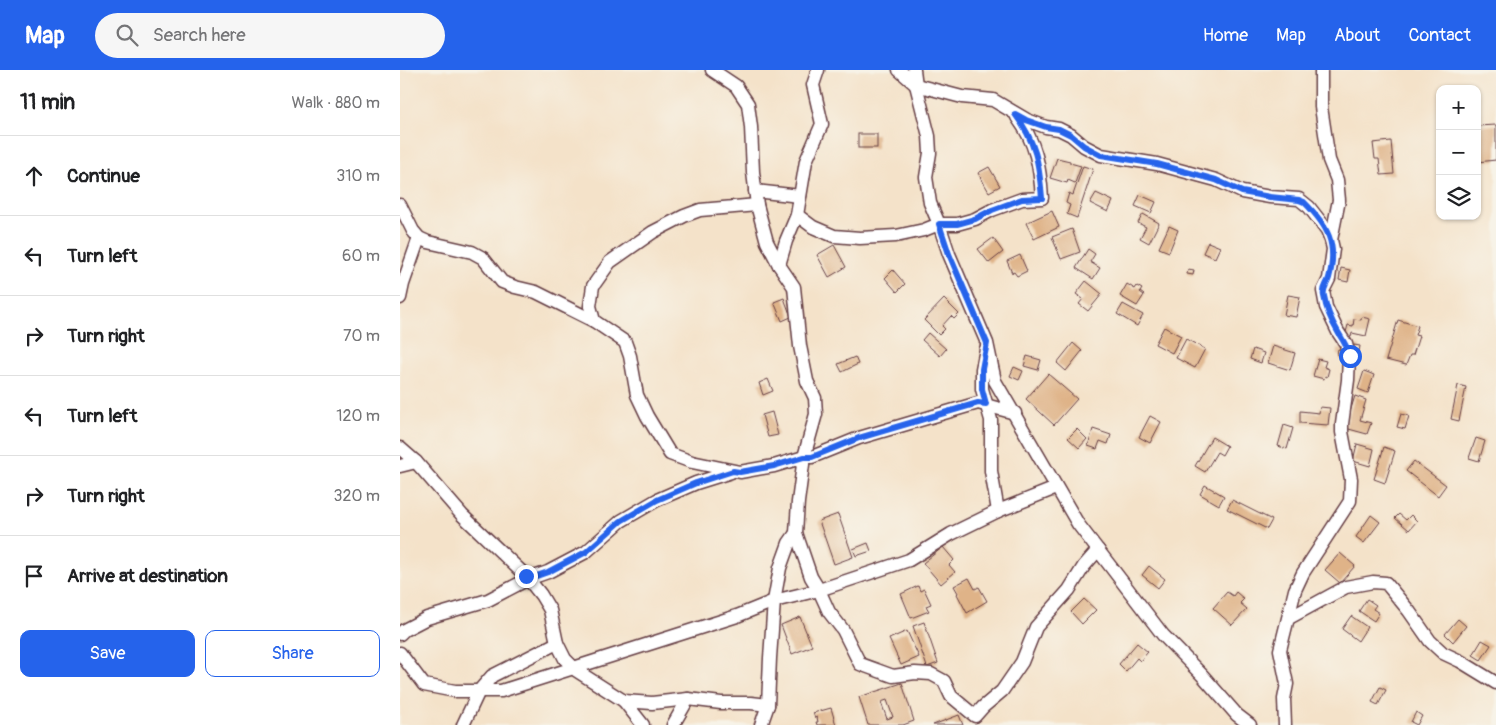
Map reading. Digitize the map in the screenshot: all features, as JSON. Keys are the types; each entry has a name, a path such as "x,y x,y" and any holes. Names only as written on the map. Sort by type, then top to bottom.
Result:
{"street":[{"path":"712,70 736,86 748,104 757,205 767,242 779,265 794,286 800,346 807,381 815,398 816,414 804,457 796,533 811,577 829,612 843,630 860,664 893,676 915,673 931,674 944,682 951,696 979,722 983,707 1002,691 1022,662 1036,627 1069,590 1084,566 1098,550"},
{"path":"779,265 797,215 806,160 822,124 813,85 818,70"},
{"path":"899,70 916,85 962,97 993,100 1026,120 1059,129 1071,135 1084,146 1101,155 1157,164 1216,180 1242,192 1299,200 1309,207 1327,230 1333,250 1329,279 1323,291 1326,307 1346,344 1350,356 1342,424 1351,479 1350,501 1303,573 1295,590 1280,650 1287,684 1284,699 1285,725"},
{"path":"914,70 929,136 930,153 926,178 930,203 949,254 987,343 996,381 1078,524 1163,635 1237,715 1250,725"},
{"path":"1321,70 1321,107 1329,160 1337,180 1338,200 1331,240"},
{"path":"797,215 813,227 834,236 860,238 896,236 924,230 939,224 957,224 975,219 992,210 1022,199 1042,198 1041,180 1034,146 1026,128 1015,114"},
{"path":"755,191 800,196"},
{"path":"400,205 412,231 419,238 428,242 472,252 483,258 502,282 536,292 594,321 625,342 630,356 637,395 647,416 670,454 692,462 740,472 774,466 804,457 812,457 859,438 978,403 1015,413"},
{"path":"594,321 590,306 593,286 610,262 653,232 684,216 700,210 757,205"},
{"path":"400,298 419,238"},
{"path":"987,343 982,369 982,389 991,420 991,471 998,511"},
{"path":"400,448 416,462 462,515 528,579 541,595 550,610 556,643 565,659 574,668 624,702 644,725"},
{"path":"400,466 416,462"},
{"path":"400,634 427,618 488,600 528,579 548,572 586,552 621,521 657,500 696,483 733,471"},
{"path":"400,653 424,685 455,690 501,691 737,616 774,600 819,590 909,560 951,534 998,511 1056,488"},
{"path":"761,725 768,705 774,600 780,568 789,542 796,533"},
{"path":"1289,618 1346,587 1373,582 1386,583 1409,610 1430,641 1443,653 1460,660 1496,683"},
{"path":"463,725 479,691 492,676 556,643"},
{"path":"624,702 652,703 688,699 721,703 768,705"},
{"path":"673,725 688,699"}],"building":[{"path":"1496,125 1496,160 1481,162 1481,126"},
{"path":"858,134 877,134 877,148 858,148"},
{"path":"1391,141 1394,174 1381,175 1379,159 1375,159 1373,143"},
{"path":"1057,158 1081,166 1075,183 1068,180 1067,183 1050,178"},
{"path":"1083,166 1093,169 1077,218 1067,214 1070,205 1066,203 1069,193 1073,195"},
{"path":"989,167 1000,186 989,192 978,173"},
{"path":"1096,193 1113,201 1108,212 1090,203"},
{"path":"1140,195 1156,202 1151,213 1135,206"},
{"path":"1052,211 1059,227 1034,239 1026,223"},
{"path":"1143,214 1159,223 1149,243 1140,238 1146,227 1138,223"},
{"path":"1169,226 1178,230 1169,252 1159,248"},
{"path":"1072,229 1080,252 1061,259 1052,237"},
{"path":"993,238 1003,252 989,263 978,249"},
{"path":"1208,242 1220,247 1215,258 1203,253"},
{"path":"834,245 846,267 829,277 817,255"},
{"path":"1088,249 1095,254 1090,262 1100,268 1093,279 1076,268"},
{"path":"1020,255 1027,271 1017,276 1014,272 1012,273 1007,261"},
{"path":"1341,268 1350,270 1348,282 1339,280"},
{"path":"1188,269 1194,270 1193,275 1187,274"},
{"path":"893,270 905,284 897,292 885,278"},
{"path":"1086,281 1102,294 1088,311 1079,304 1083,299 1076,294"},
{"path":"1127,284 1135,289 1137,286 1142,289 1140,292 1144,295 1137,306 1120,296"},
{"path":"1288,295 1300,297 1296,317 1284,315"},
{"path":"784,298 791,317 782,321 774,302"},
{"path":"944,299 959,314 954,319 951,316 942,326 945,329 939,335 924,320"},
{"path":"1123,304 1143,315 1137,326 1117,314"},
{"path":"1362,317 1370,319 1366,336 1352,333 1351,337 1345,336 1348,325 1353,326 1354,319 1361,320"},
{"path":"1398,320 1418,326 1415,335 1419,336 1413,355 1410,355 1406,365 1386,360"},
{"path":"1164,327 1181,336 1172,353 1155,344"},
{"path":"928,333 946,349 940,356 922,340"},
{"path":"1186,339 1205,349 1195,368 1176,358"},
{"path":"1073,343 1082,351 1066,371 1057,363"},
{"path":"1354,345 1360,346 1359,352 1353,351"},
{"path":"1273,346 1295,353 1290,370 1268,363"},
{"path":"1253,349 1264,353 1261,363 1250,359"},
{"path":"1338,349 1346,350 1344,360 1340,360 1340,356 1337,355"},
{"path":"1027,356 1041,360 1038,370 1024,366"},
{"path":"855,357 858,364 842,372 838,364"},
{"path":"1318,359 1326,361 1324,367 1329,369 1327,377 1325,376 1324,379 1313,376"},
{"path":"1014,367 1023,371 1019,380 1010,376"},
{"path":"1364,371 1374,375 1368,393 1358,389"},
{"path":"1048,374 1077,399 1054,425 1026,399"},
{"path":"768,379 773,391 763,395 759,383"},
{"path":"1458,385 1466,387 1459,421 1451,419"},
{"path":"1355,396 1366,400 1360,420 1371,423 1367,434 1345,428"},
{"path":"1320,407 1330,408 1328,425 1300,423 1300,411 1319,413"},
{"path":"772,412 778,435 768,437 762,415"},
{"path":"1401,414 1409,416 1405,429 1397,427"},
{"path":"1150,416 1161,422 1150,443 1139,437"},
{"path":"1284,425 1293,428 1287,449 1278,446"},
{"path":"1077,429 1087,439 1079,448 1068,438"},
{"path":"1093,429 1111,435 1108,444 1100,441 1097,449 1088,446"},
{"path":"1212,437 1227,446 1222,455 1217,452 1205,472 1195,466"},
{"path":"1476,438 1485,441 1479,461 1469,458"},
{"path":"1357,444 1374,449 1370,466 1353,461"},
{"path":"1384,447 1395,451 1385,483 1374,479"},
{"path":"1414,461 1446,485 1438,496 1406,471"},
{"path":"1205,485 1224,496 1219,505 1200,494"},
{"path":"1232,500 1272,520 1267,529 1227,509"},
{"path":"838,514 853,557 834,564 819,521"},
{"path":"1399,514 1406,520 1411,515 1417,521 1409,530 1395,518"},
{"path":"1371,515 1380,522 1364,543 1356,537"},
{"path":"868,543 871,551 856,556 853,549"},
{"path":"943,547 954,560 949,565 955,572 941,584 923,563"},
{"path":"1340,553 1355,566 1340,583 1325,570"},
{"path":"1149,566 1165,579 1158,588 1142,575"},
{"path":"969,578 975,589 979,587 987,601 967,613 954,586"},
{"path":"918,586 920,591 924,589 931,604 926,606 929,611 911,618 901,594"},
{"path":"1227,592 1233,596 1236,592 1244,599 1240,603 1247,609 1232,625 1213,608"},
{"path":"1084,599 1096,610 1082,624 1071,612"},
{"path":"1367,599 1376,605 1373,609 1379,613 1374,621 1359,611"},
{"path":"1351,616 1367,627 1358,641 1342,629"},
{"path":"800,617 812,646 792,654 781,625"},
{"path":"1458,619 1466,626 1453,642 1445,634"},
{"path":"924,622 938,663 927,667 913,626"},
{"path":"907,631 919,657 901,665 889,639"},
{"path":"1482,640 1491,645 1481,660 1473,655"},
{"path":"1137,643 1148,652 1140,661 1137,658 1126,671 1119,664"},
{"path":"902,683 914,721 903,725 868,725 859,697","holes":["887,700 893,717 887,719 881,702"]},
{"path":"1380,687 1386,690 1378,705 1372,702"},
{"path":"831,708 836,725 817,725 817,717 815,718 813,713"},
{"path":"1416,712 1422,716 1417,725 1411,722"},
{"path":"959,715 963,725 933,725"}],"route":[{"path":"526,576 528,579 548,572 586,552 621,521 657,500 696,483 733,471 740,472 774,466 804,457 812,457 859,438 941,413 978,403 986,404 982,389 982,369 987,343 949,254 939,224 957,224 975,219 1007,203 1022,199 1042,198 1041,180 1034,146 1026,128 1015,114 1046,127 1059,129 1101,155 1157,164 1216,180 1242,192 1304,202 1327,230 1331,240 1333,250 1329,279 1323,291 1326,307 1346,344 1350,356"}]}
